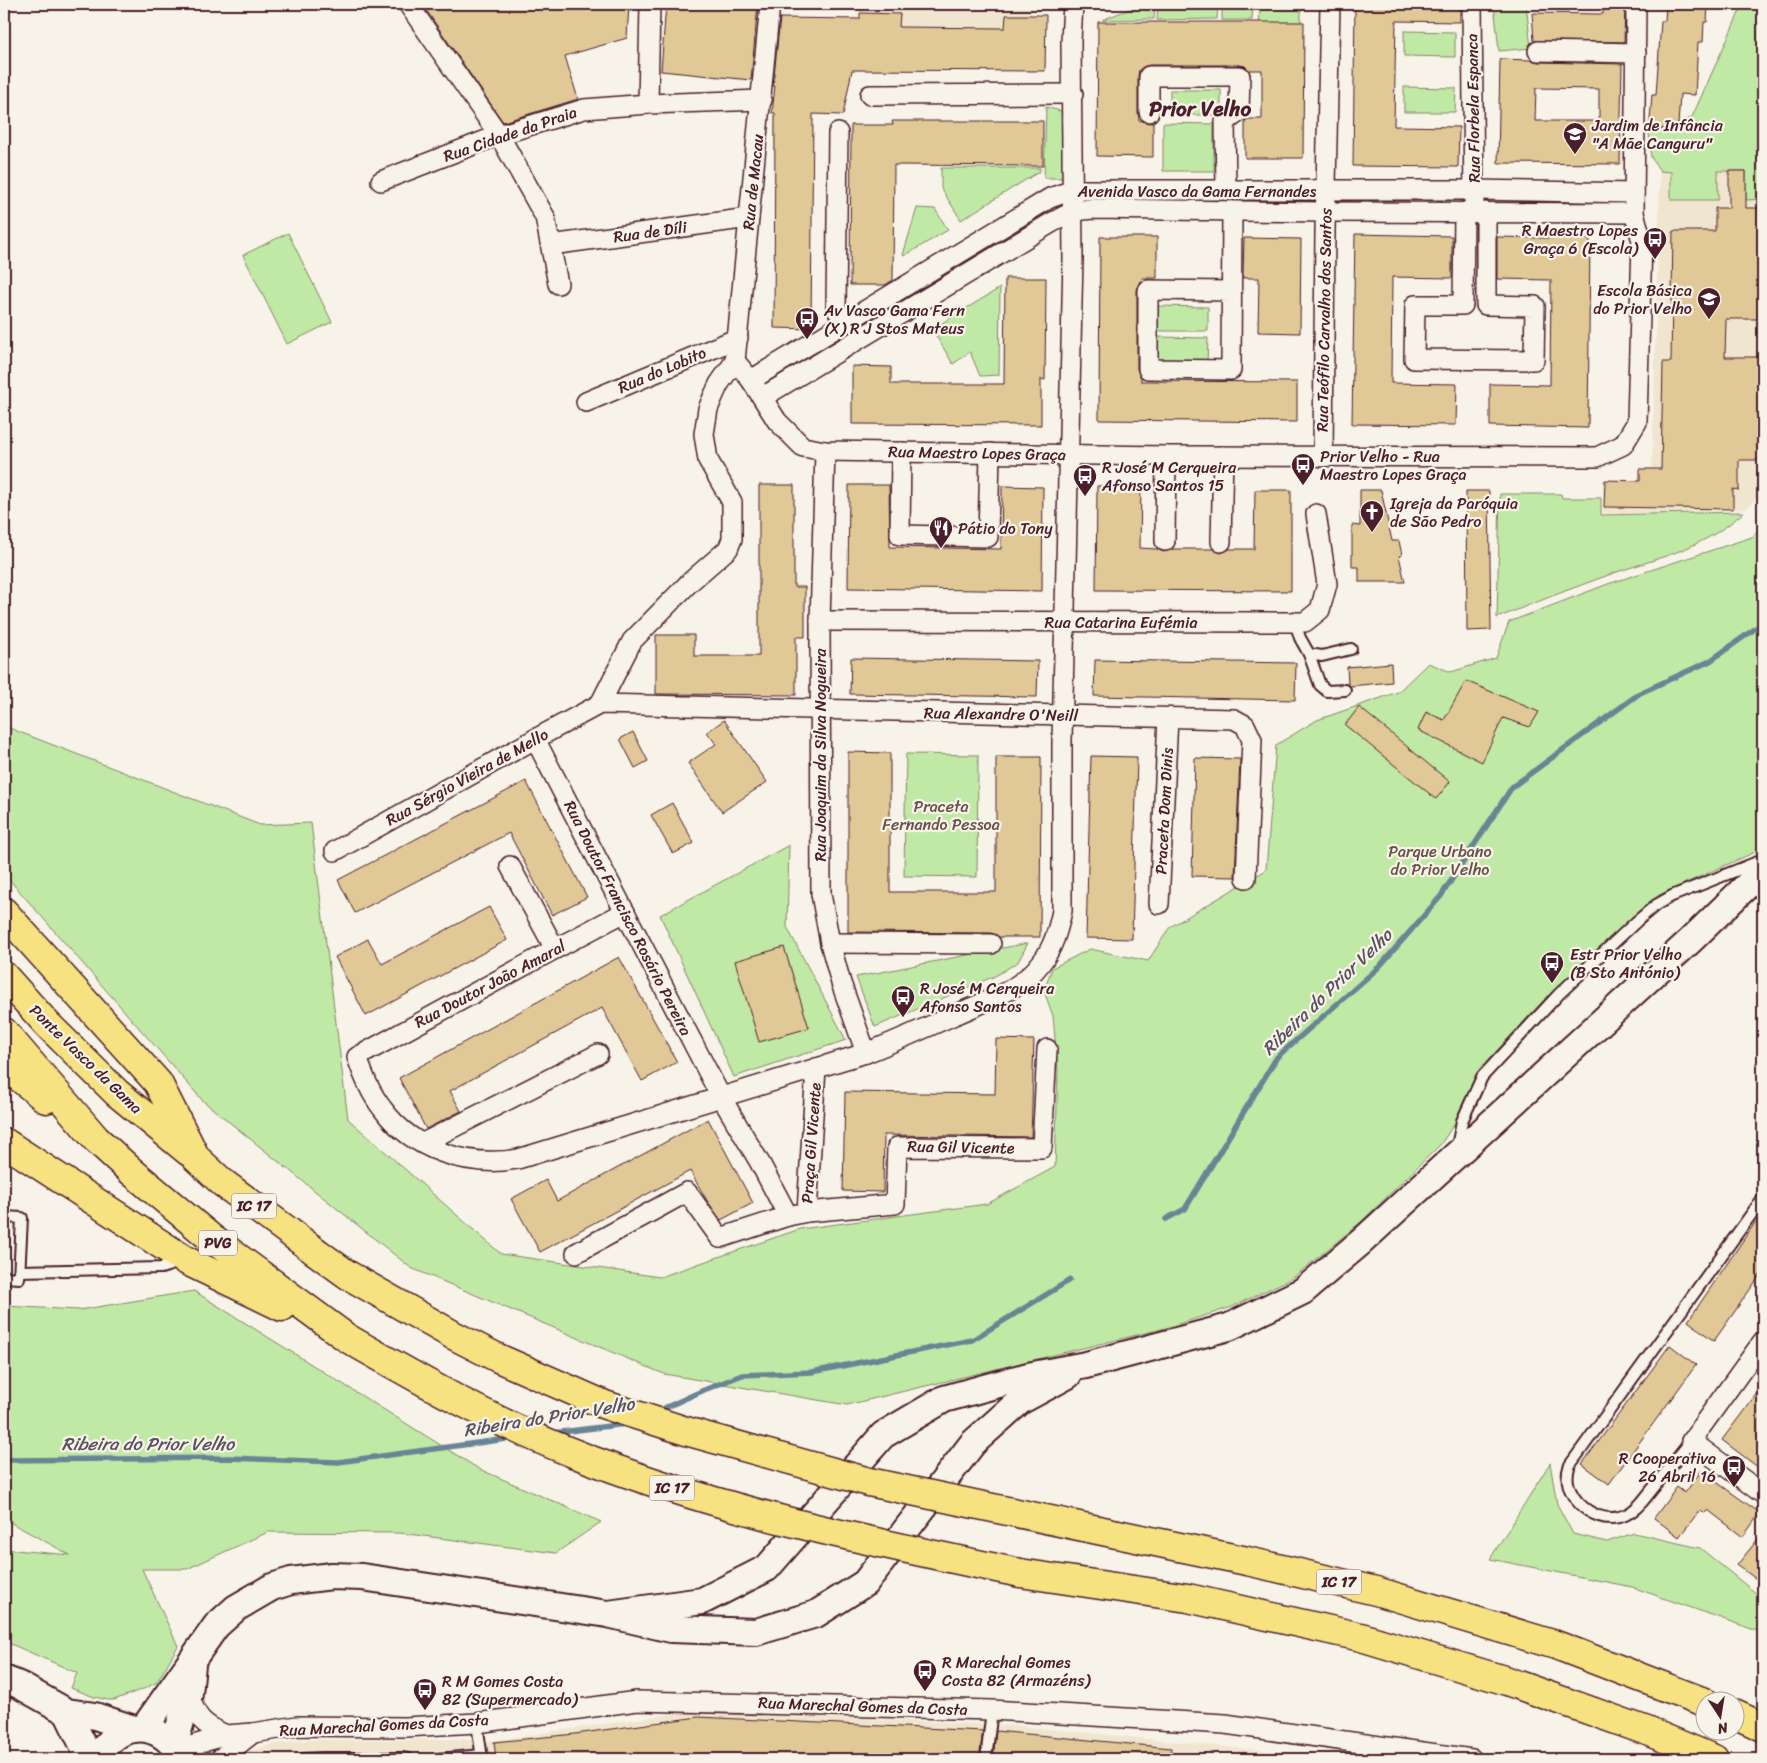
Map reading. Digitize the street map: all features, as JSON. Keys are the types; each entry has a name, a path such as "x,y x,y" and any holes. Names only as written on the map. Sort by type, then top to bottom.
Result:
{"highway":[{"path":"4,912 158,1083 196,1158"},
{"name":"Ponte Vasco da Gama","path":"4,976 116,1093 196,1158"},
{"name":"PVG","path":"4,1032 96,1138 172,1207 267,1281 347,1338"},
{"path":"4,1065 96,1138"},
{"path":"4,1142 185,1260 347,1338"},
{"name":"IC 17","path":"196,1158 223,1183 348,1276 452,1335 514,1366 605,1405 686,1431 869,1482 1248,1561 1376,1591 1556,1645 1694,1698"},
{"name":"IC 17","path":"347,1338 453,1399 568,1451 622,1471 752,1513 848,1537 1020,1573 1188,1598 1361,1638 1504,1680 1647,1731 1714,1759"},
{"path":"1744,1718 1763,1727"}],"street":[{"path":"408,4 499,135 545,216 558,284"},
{"path":"648,104 650,4"},
{"name":"Rua de Macau","path":"735,360 770,4"},
{"path":"423,1143 452,1156 467,1160 480,1162 504,1161 551,1149 866,1053 904,1038 1015,986 1040,964 1049,951 1057,932 1062,911 1063,678 1074,211 1071,41 1073,4"},
{"name":"Rua Teófilo Carvalho dos Santos","path":"1323,457 1325,212 1330,4"},
{"name":"Rua Florbela Espanca","path":"1472,4 1475,212"},
{"name":"Rua Maestro Lopes Graça","path":"735,360 763,397 777,420 803,447 825,451 1166,456 1597,457 1623,445 1637,422 1642,241 1634,213 1636,4"},
{"path":"1538,51 1636,53"},
{"path":"1149,112 1149,76 1240,76 1240,112 1225,122 1226,190"},
{"path":"870,95 1073,94"},
{"name":"Rua Cidade da Praia","path":"381,181 499,135 584,108 762,100"},
{"path":"838,133 836,308 845,323"},
{"name":"Avenida Vasco da Gama Fernandes","path":"751,380 1050,198 1073,190 1474,190 1634,193"},
{"name":"Avenida Vasco da Gama Fernandes","path":"763,397 1051,223 1074,211 1092,209 1634,213"},
{"path":"1232,211 1232,290 1231,370 1148,369 1148,290 1232,290"},
{"path":"1463,305 1475,212"},
{"path":"1475,212 1486,305"},
{"name":"Rua de Díli","path":"551,245 750,218"},
{"path":"1416,305 1463,305 1535,306 1534,360 1414,359 1416,305"},
{"name":"Rua do Lobito","path":"586,402 738,338"},
{"path":"600,704 632,642 690,582 730,546 732,539 732,502 712,470 708,460 704,434 712,397 735,360"},
{"name":"Rua Joaquim da Silva Nogueira","path":"825,451 820,621 821,894 830,943 841,983 866,1053"},
{"path":"901,452 900,535 988,537 990,453"},
{"path":"1165,541 1166,456"},
{"path":"1222,542 1223,456"},
{"name":"Rua Catarina Eufémia","path":"820,621 1305,622 1320,610 1327,584 1316,514"},
{"name":"Rua Alexandre O'Neill","path":"600,704 1234,719 1249,730 1253,747 1246,878"},
{"name":"Rua Sérgio Vieira de Mello","path":"335,851 600,704"},
{"name":"Praceta Dom Dinis","path":"1159,904 1168,718"},
{"name":"Rua Doutor Francisco Rosário Pereira","path":"535,739 721,1097"},
{"path":"510,866 555,949"},
{"path":"608,1614 702,1602 767,1568 883,1435 944,1399 1028,1376 1086,1366 1230,1327 1303,1291 1362,1242 1690,941 1763,870"},
{"name":"Rua Doutor João Amaral","path":"423,1143 407,1135 381,1108 367,1086 356,1057 625,912"},
{"path":"830,943 991,944"},
{"name":"Rua Gil Vicente","path":"807,1212 896,1204 897,1147 1042,1148 1047,1049"},
{"path":"423,1143 598,1054"},
{"name":"Praça Gil Vicente","path":"721,1097 760,1163 788,1216 807,1212 816,1068"},
{"path":"576,1253 687,1192 720,1238 788,1216"},
{"path":"1763,1342 1690,1441 1763,1494"},
{"path":"98,1759 110,1742 122,1733 139,1728 193,1662 216,1626 236,1608 272,1587 291,1581 308,1578 362,1577 608,1614 671,1629 756,1632 816,1614 865,1583 973,1443 1020,1401 1086,1366"},
{"path":"178,1751 193,1662"},
{"path":"4,1679 19,1685 66,1712 95,1716 158,1732 167,1738 178,1751"},
{"path":"189,1694 193,1708 200,1720 226,1735"},
{"name":"Rua Marechal Gomes da Costa","path":"178,1751 226,1735 297,1726 405,1726 477,1723 637,1701 992,1710 1225,1724 1365,1752 1472,1759"},
{"path":"66,1712 84,1745 87,1759"},
{"name":"Rua Marechal Gomes da Costa","path":"220,1759 253,1733"}],"lane":[{"path":"1295,622 1320,684 1327,691 1345,690"},
{"path":"1309,654 1322,656 1351,649"},
{"path":"1456,1155 1462,1121 1482,1077 1558,994 1636,921 1656,905 1672,896 1763,860"},
{"path":"1690,1441 1642,1502 1621,1517 1613,1518 1597,1515 1577,1502 1570,1491 1567,1477 1570,1465 1763,1198"},
{"path":"4,1217 22,1218 19,1278 4,1277"},
{"path":"20,1271 161,1268 185,1260"},
{"path":"986,1759 992,1710"},
{"path":"438,1759 482,1757 477,1723"},
{"path":"303,1759 408,1759"}],"shaded area":[{"path":"862,4 1042,4 1032,9 1031,15 1006,15 1005,28 899,27 899,14 860,13"},
{"name":"Escola Básica do Prior Velho","path":"1660,171 1746,171 1746,200 1763,199 1763,491 1746,509 1669,513 1603,513 1603,480 1640,481 1640,469 1652,468"},
{"path":"697,1710 1020,1726 1349,1759 485,1759 483,1742"},
{"path":"479,1739 482,1759 240,1759 249,1751 273,1744 311,1740"}],"green space":[{"path":"1142,4 1155,4 1154,19 1102,20"},
{"path":"1158,4 1218,4 1217,19 1157,20"},
{"path":"1222,4 1253,4 1252,20 1222,20"},
{"path":"1260,4 1301,4 1301,29 1259,31"},
{"path":"1494,4 1526,4 1531,48 1499,51"},
{"path":"1743,4 1763,4 1763,199 1746,200 1746,171 1718,171 1718,200 1671,200 1671,172 1660,171 1651,157 1649,132 1671,127 1692,117"},
{"path":"1404,31 1455,32 1455,57 1404,56"},
{"path":"1404,87 1456,88 1455,112 1404,112"},
{"path":"1170,90 1221,90 1221,115 1170,115"},
{"path":"1046,107 1064,112 1068,178 1044,178"},
{"path":"1163,123 1214,124 1214,171 1163,171"},
{"path":"941,168 1040,168 1040,171 961,220 941,188"},
{"path":"917,208 935,209 948,230 904,256 903,255"},
{"path":"288,233 332,322 287,344 243,255"},
{"path":"1000,288 999,375 980,376 970,352 953,364 932,329"},
{"path":"1157,306 1208,307 1208,331 1157,331"},
{"path":"1157,337 1208,338 1207,363 1156,362"},
{"path":"1500,494 1561,494 1562,498 1601,498 1601,515 1744,512 1714,534 1683,550 1599,578 1497,618"},
{"name":"Parque Urbano do Prior Velho","path":"1763,525 1762,849 1659,895 1594,952 1540,1004 1478,1071 1456,1121 1441,1144 1361,1222 1294,1277 1232,1307 1166,1328 847,1405 664,1374 411,1268 203,1101 7,877 4,869 4,726 260,825 311,823 348,1119 501,1254 660,1277 800,1229 987,1204 1055,1167 1058,1071 1053,1016 1044,991 1052,968 1090,949 1148,961 1170,927 1266,870 1276,745 1317,720 1398,692 1428,663 1451,672 1496,658 1509,622 1608,584 1752,537"},
{"name":"Praceta Fernando Pessoa","path":"906,754 978,755 977,877 904,876"},
{"path":"789,845 787,927 846,1040 734,1077 660,915"},
{"path":"1028,943 1018,962 995,976 875,1027 856,977"},
{"path":"194,1291 479,1469 601,1522 556,1553 400,1533 268,1532 187,1569 142,1569 178,1646 157,1682 114,1700 94,1697 71,1688 77,1673 4,1641 4,1549 70,1555 4,1519 4,1306 79,1310"},
{"path":"1550,1463 1557,1504 1573,1534 1607,1542 1634,1533 1700,1548 1763,1599 1763,1633 1632,1587 1490,1559"}],"building":[{"path":"422,4 629,4 627,38 565,56 578,99 503,122"},
{"path":"666,4 758,4 751,80 661,71"},
{"path":"1355,4 1460,4 1460,22 1396,21 1394,126 1459,127 1458,167 1353,166"},
{"path":"1603,4 1625,4 1624,42 1534,41 1532,13 1603,14"},
{"path":"1666,4 1708,4 1707,22 1704,22 1703,42 1698,42 1695,95 1680,94 1678,125 1649,132 1652,95 1656,95 1661,21 1665,21"},
{"path":"860,13 900,14 899,27 1005,28 1006,15 1046,15 1045,71 852,70 843,115 813,114 811,329 774,328 775,113 772,113 780,18 860,19"},
{"path":"1098,22 1304,22 1303,158 1245,158 1245,121 1248,119 1262,119 1262,70 1249,70 1245,66 1240,65 1149,65 1143,67 1139,70 1138,76 1138,112 1139,120 1149,123 1153,122 1153,157 1097,156"},
{"path":"1500,59 1622,64 1620,164 1498,163","holes":["1536,88 1599,89 1599,121 1535,121"]},
{"path":"892,121 1043,121 1043,166 894,165 893,280 885,285 850,285 851,125 893,125"},
{"name":"Escola Básica do Prior Velho","path":"1729,171 1746,171 1746,208 1760,208 1758,319 1726,319 1725,357 1763,357 1763,460 1739,460 1739,490 1733,489 1733,509 1604,507 1605,480 1640,481 1640,469 1661,469 1663,362 1671,362 1673,231 1715,231 1715,208 1729,208"},
{"path":"1355,234 1452,236 1452,278 1392,277 1391,383 1457,384 1456,425 1352,424"},
{"path":"1100,237 1157,237 1157,278 1142,278 1137,290 1137,369 1141,381 1297,382 1297,422 1099,420"},
{"path":"1497,237 1590,239 1588,428 1490,426 1490,384 1550,385 1551,280 1497,279"},
{"path":"1244,238 1301,239 1300,333 1258,332 1259,278 1243,278"},
{"path":"1005,278 1046,278 1045,380 1041,379 1041,425 852,424 852,366 891,367 891,384 1004,384"},
{"path":"759,485 794,485 794,587 805,587 805,637 796,637 796,695 656,694 656,635 694,635 694,656 759,656"},
{"path":"849,485 889,485 890,547 1001,549 1002,486 1043,487 1042,591 848,588"},
{"path":"1097,486 1141,486 1140,548 1157,549 1164,552 1173,549 1213,549 1221,553 1229,549 1254,549 1255,490 1291,490 1291,591 1096,590"},
{"name":"Igreja da Paróquia de São Pedro","path":"1360,490 1381,490 1392,541 1399,541 1402,555 1399,556 1405,582 1359,582 1359,567 1352,567 1352,525 1360,526"},
{"path":"1466,491 1489,491 1491,630 1467,631"},
{"path":"851,658 1038,661 1037,697 850,694"},
{"path":"1095,660 1296,663 1295,700 1094,696"},
{"path":"1391,663 1392,682 1350,686 1348,684 1347,667"},
{"path":"1466,681 1539,712 1530,727 1503,718 1482,762 1418,730 1426,712 1444,720"},
{"path":"1359,707 1450,782 1436,799 1345,725"},
{"path":"724,720 767,782 722,812 688,763 716,744 707,732"},
{"path":"633,732 648,761 635,768 620,739"},
{"path":"848,752 890,753 890,892 996,892 996,757 1041,757 1040,937 999,937 991,933 848,932"},
{"path":"1091,756 1137,757 1132,939 1086,938"},
{"path":"1195,758 1240,759 1235,877 1192,876"},
{"path":"526,781 587,897 552,915 509,833 355,913 338,880"},
{"path":"672,803 694,843 673,854 651,815"},
{"path":"489,907 507,940 366,1016 335,957 368,939 382,964"},
{"path":"784,947 809,1028 759,1042 735,961"},
{"path":"619,957 677,1062 642,1081 602,1008 450,1091 461,1111 426,1129 399,1078"},
{"path":"996,1039 1034,1040 1031,1137 884,1135 883,1192 843,1191 845,1092 995,1094"},
{"path":"708,1119 753,1203 721,1220 690,1171 540,1252 511,1199 546,1180 557,1201"},
{"path":"1763,1211 1763,1271 1714,1341 1688,1321"},
{"path":"1670,1345 1696,1365 1609,1484 1582,1464"},
{"path":"1763,1385 1763,1471 1722,1440"},
{"path":"1701,1471 1760,1513 1743,1537 1708,1510 1705,1513 1700,1510 1679,1537 1654,1518 1677,1487 1685,1493"},
{"path":"1763,1533 1763,1584 1737,1565"},
{"path":"698,1717 983,1731 979,1759 496,1759 494,1742 575,1734"},
{"path":"996,1731 1171,1748 1170,1759 993,1759"}],"waterway":[{"name":"Ribeira do Prior Velho","path":"1166,1219 1185,1209 1277,1057 1379,967 1441,896 1512,787 1640,693 1710,661 1763,623"},
{"name":"Ribeira do Prior Velho","path":"658,1411 742,1375 812,1372 972,1340 1070,1280"},
{"name":"Ribeira do Prior Velho","path":"553,1433 626,1424"},
{"name":"Ribeira do Prior Velho","path":"4,1460 229,1458 338,1462 514,1438"}],"place":[{"name":"Jardim de Infância \"A Mãe Canguru\"","path":"1575,155"},
{"name":"R Maestro Lopes Graça 6 (Escola)","path":"1655,260"},
{"name":"Escola Básica do Prior Velho","path":"1709,320"},
{"name":"Av Vasco Gama Fern (X) R J Stos Mateus","path":"807,340"},
{"name":"Prior Velho - Rua Maestro Lopes Graça","path":"1303,486"},
{"name":"R José M Cerqueira Afonso Santos 15","path":"1085,497"},
{"name":"Igreja da Paróquia de São Pedro","path":"1372,533"},
{"name":"Pátio do Tony","path":"941,549"},
{"name":"Estr Prior Velho (B Sto António)","path":"1552,984"},
{"name":"R José M Cerqueira Afonso Santos","path":"903,1018"},
{"name":"R Cooperativa 26 Abril 16","path":"1734,1488"},
{"name":"R Marechal Gomes Costa 82 (Armazéns)","path":"925,1692"},
{"name":"R M Gomes Costa 82 (Supermercado)","path":"425,1711"}],"district":[{"name":"Prior Velho","path":"1200,109"}]}
